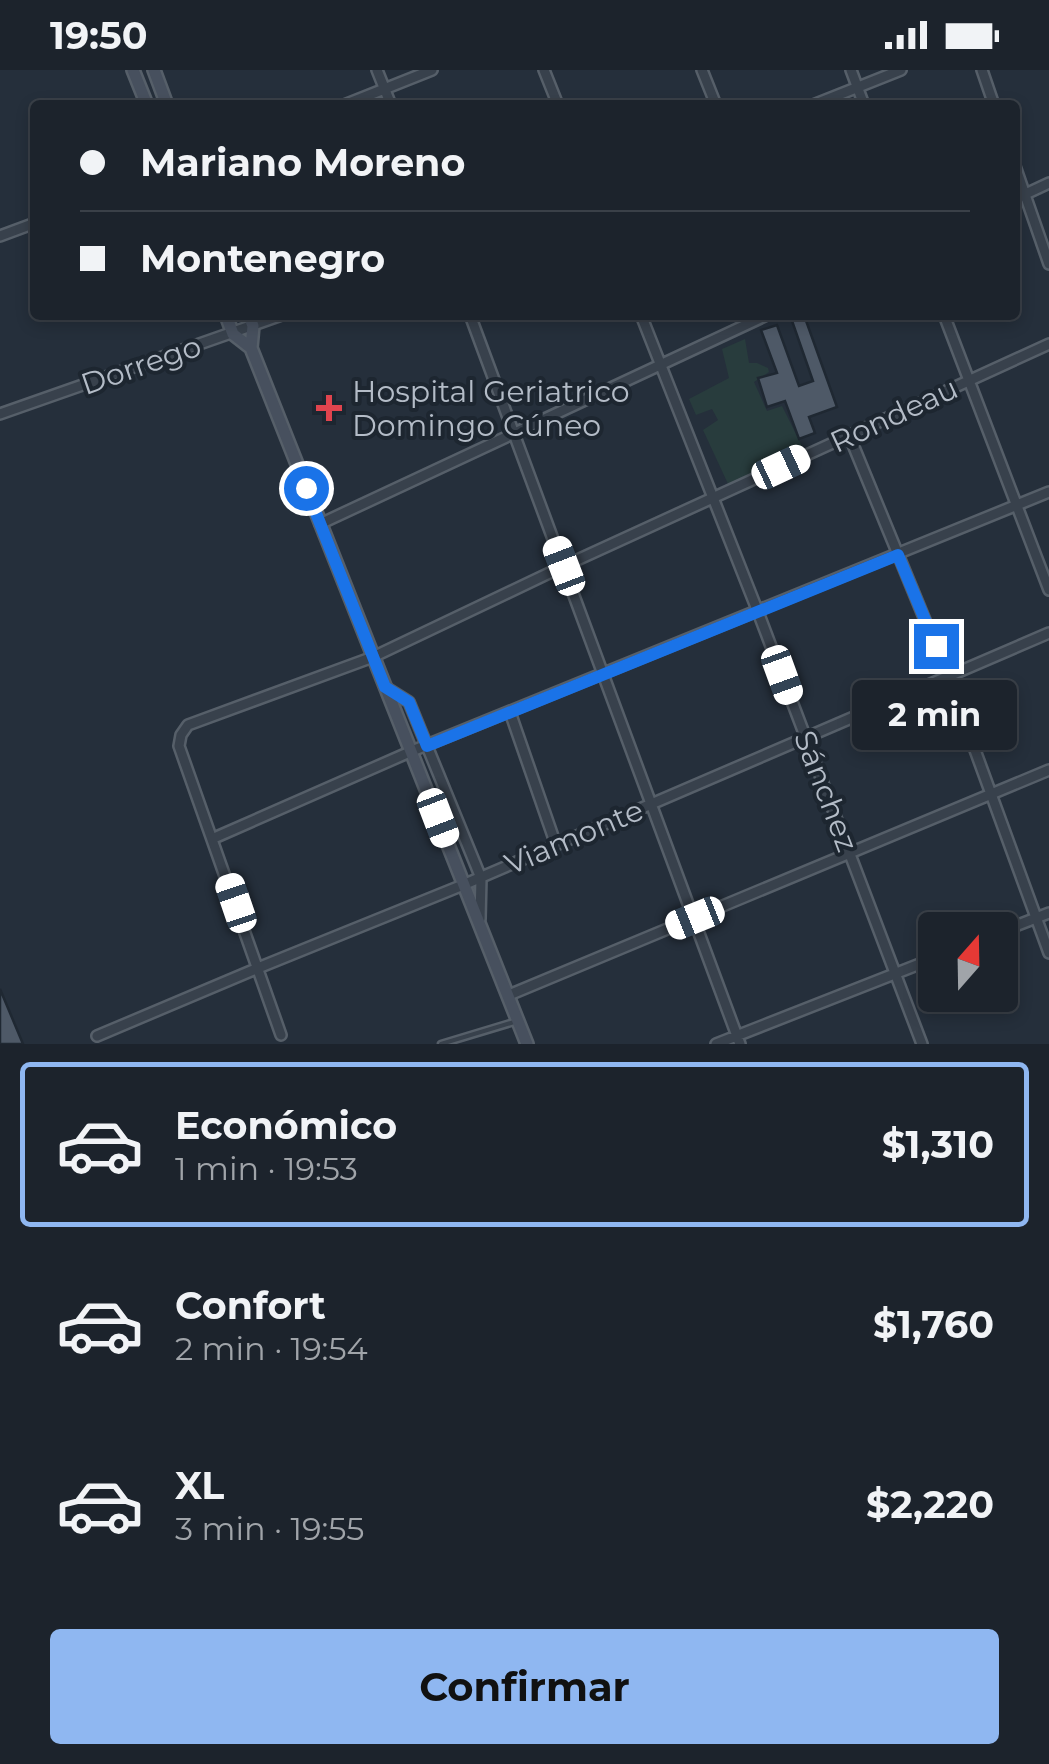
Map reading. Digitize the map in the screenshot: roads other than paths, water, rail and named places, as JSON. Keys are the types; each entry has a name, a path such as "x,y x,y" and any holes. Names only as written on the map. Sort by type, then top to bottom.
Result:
{"main road":[{"path":"133,70 144,100"},
{"path":"154,70 165,100"},
{"path":"228,320 233,334 251,348"},
{"path":"251,321 251,348 527,1044"}],"street":[{"path":"378,70 389,100"},
{"path":"357,100 432,70"},
{"path":"544,70 556,100"},
{"path":"702,70 714,100"},
{"path":"851,70 862,100"},
{"path":"826,100 902,70"},
{"path":"982,70 992,100"},
{"path":"1049,182 1020,196 1049,264"},
{"path":"0,236 30,225"},
{"path":"472,320 739,1040"},
{"name":"Sánchez","path":"643,320 922,1044"},
{"path":"320,524 756,320"},
{"path":"946,320 1049,590"},
{"name":"Dorrego","path":"0,414 233,334 251,321"},
{"name":"Rondeau","path":"214,838 180,746 180,735 188,725 373,657 1049,344"},
{"path":"849,436 948,676 1049,953"},
{"path":"280,1035 214,838 412,751 1049,492"},
{"name":"Viamonte","path":"96,1036 481,878 1049,633"},
{"path":"385,687 409,702 481,878 480,921"},
{"path":"510,712 556,845"},
{"path":"509,996 1049,770"},
{"path":"1018,925 1049,913"},
{"path":"716,1044 739,1040 918,965"}],"lane":[{"path":"441,1044 518,1021"}],"place":[{"name":"Hospital Geriatrico Domingo Cúneo","path":"329,408"}]}
